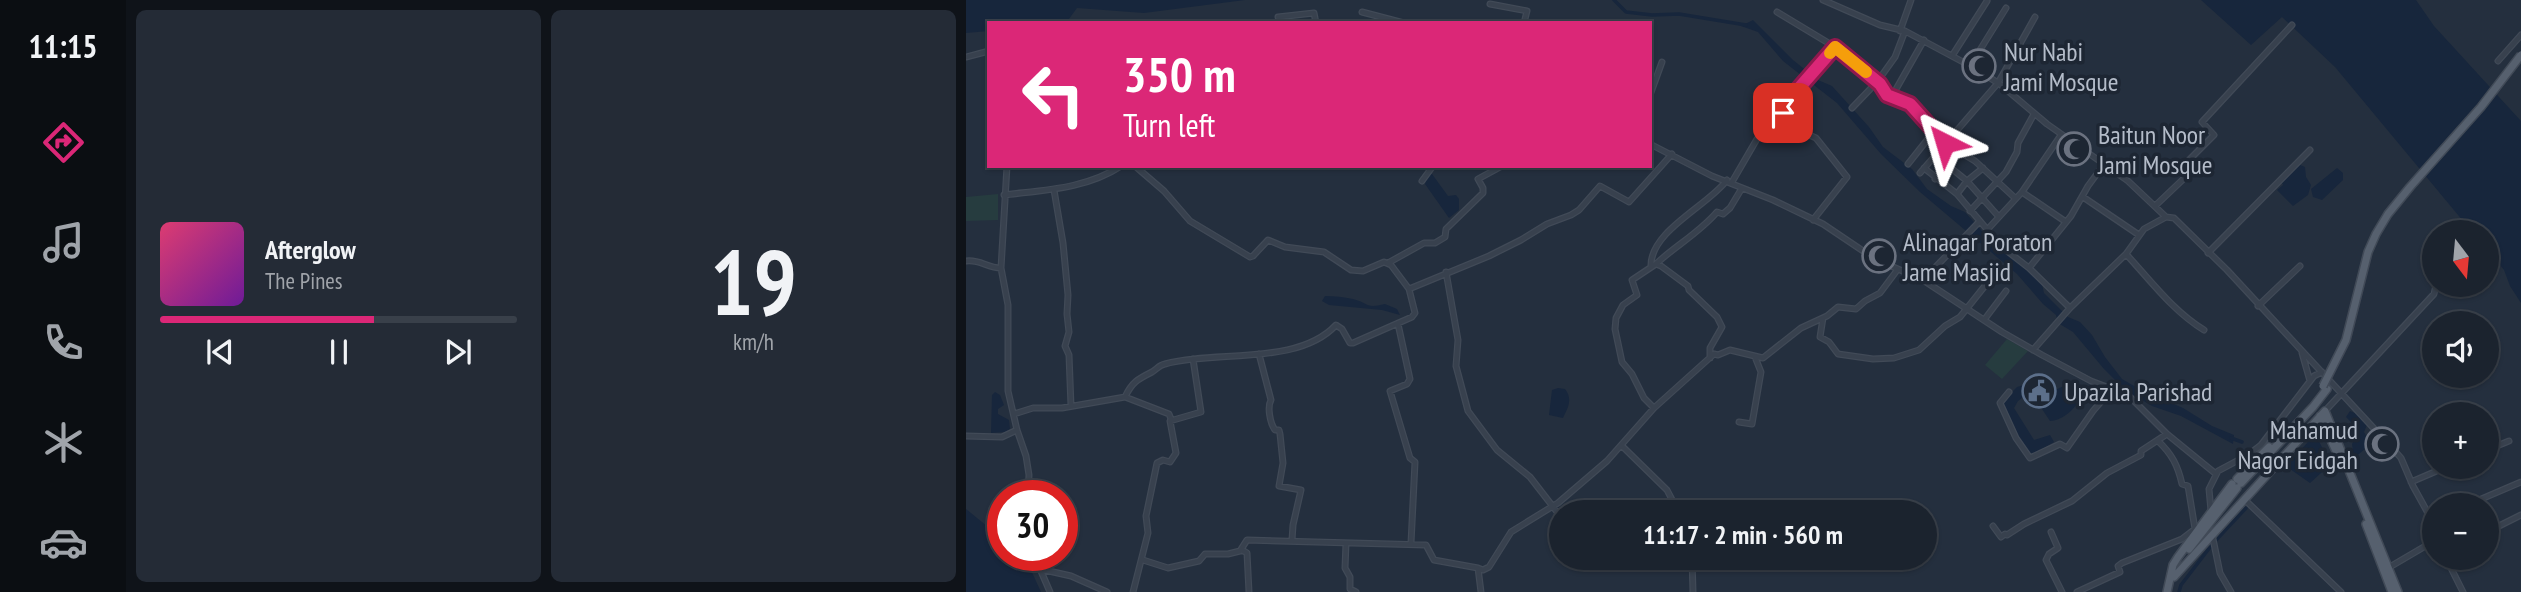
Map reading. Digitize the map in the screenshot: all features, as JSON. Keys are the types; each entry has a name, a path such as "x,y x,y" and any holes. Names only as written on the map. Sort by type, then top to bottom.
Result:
{"main road":[{"path":"2325,388 2346,340 2368,251 2376,234 2388,214 2521,55"},
{"path":"2168,589 2178,557 2211,511 2325,388 2349,340 2372,252 2380,235 2413,189 2521,61"},
{"path":"2174,577 2322,414"},
{"path":"2322,414 2398,592"},
{"path":"2322,414 2392,592"},
{"path":"2168,589 2182,559 2237,483"}],"street":[{"path":"1823,0 1880,25 1924,40 1998,83 2061,135 2105,163 2166,216 2174,218 2227,270 2401,458 2422,501"},
{"path":"1852,108 1877,82 1895,57 1911,0"},
{"path":"1952,56 1987,1"},
{"path":"1490,4 1527,11 1524,21"},
{"path":"1970,66 2006,8"},
{"path":"1362,12 1396,21"},
{"path":"1777,12 1835,47 1877,82 1891,98 1903,99 1910,104 1945,143 1983,168 2015,198"},
{"path":"1278,17 1314,13 1316,21"},
{"path":"2035,17 1998,83 1922,171 1957,194 1986,231 2070,308"},
{"path":"2155,206 2195,168 2189,160 2214,135 2202,122 2292,25"},
{"path":"2498,61 2521,35"},
{"path":"1891,98 1924,40"},
{"path":"1653,265 1653,256 1665,237 1689,213 1729,181 1756,139 1835,47"},
{"path":"966,57 987,51"},
{"path":"1652,90 1662,62"},
{"path":"1779,111 1816,138 1847,177 1813,220"},
{"path":"1970,211 1999,182 2012,162 2019,148 2018,143 2035,114"},
{"path":"1908,164 1935,130"},
{"path":"1986,231 2022,192 2061,135"},
{"path":"1756,139 1762,143"},
{"path":"1652,145 1712,176 1729,181 1841,234 1875,259 1923,279 2033,350 2091,381 2128,395 2167,433 2216,474"},
{"path":"2208,253 2311,150"},
{"path":"1935,179 1960,151"},
{"path":"1409,289 1489,256 1547,223 1571,215 1600,186 1629,202 1672,154"},
{"path":"1935,155 1967,181 1999,217"},
{"path":"2029,268 2066,222 2105,163"},
{"path":"1007,168 1002,268 1008,305 1008,391 1030,480"},
{"path":"1004,195 1054,190 1088,181 1117,168"},
{"path":"1137,168 1164,191 1190,221 1250,257 1268,240 1285,247 1324,252 1351,270 1363,271 1379,262 1388,263 1424,243 1435,243 1445,237 1446,229 1483,193 1478,179 1498,168"},
{"path":"1422,181 1432,168"},
{"path":"1957,194 1967,181 1983,168"},
{"path":"1654,408 1622,362 1615,330 1620,309 1637,295 1632,280 1705,225 1717,212 1723,214 1730,208 1742,188"},
{"path":"1054,190 1068,295 1069,332 1065,346 1069,355 1072,406"},
{"path":"2022,192 2066,222"},
{"path":"2083,197 2139,235"},
{"path":"2033,350 2070,308 2126,254 2149,224 2166,216"},
{"path":"1923,279 1978,222"},
{"path":"2126,254 2175,309 2204,330"},
{"path":"966,261 979,260 989,268 1002,268"},
{"path":"1125,397 1132,384 1162,364 1284,350 1328,334 1336,325 1342,329 1349,343 1353,343 1407,321 1415,313 1409,289 1388,263"},
{"path":"1653,265 1661,266 1688,286 1717,317 1722,327 1710,348 1710,358"},
{"path":"2258,306 2300,266"},
{"path":"1561,500 1622,446 1627,436 1654,408 1710,358 1728,350 1766,357 1801,328 1839,306 1856,309 1880,293 1898,269"},
{"path":"1446,272 1458,340 1456,366 1468,411 1497,450 1530,477 1549,502"},
{"path":"1820,318 1820,337 1829,342 1838,354 1873,359 1895,358 1919,350 1967,309 1988,282 1982,276"},
{"path":"1984,320 2007,291"},
{"path":"2322,414 2430,298"},
{"path":"1398,324 1410,379 1406,384 1392,388 1390,395 1410,458 1415,462 1411,543"},
{"path":"2302,352 2310,381"},
{"path":"1259,354 1271,400 1269,405 1272,426 1279,430 1280,434 1283,463 1279,486 1301,490 1292,540"},
{"path":"1739,422 1752,424 1762,372 1755,356"},
{"path":"1171,419 1201,412 1193,359"},
{"path":"2211,511 2209,489 2216,474 2261,444 2310,381 2322,372"},
{"path":"2009,392 2000,403 2016,438 2031,458 2061,444 2067,448 2112,389"},
{"path":"1014,414 1033,408 1072,406 1125,397 1169,414 1176,453 1170,462 1163,460 1157,463 1146,516 1149,527 1143,560 1133,592"},
{"path":"966,436 1002,436 1017,430"},
{"path":"1993,526 2001,537 2005,534 2007,536 2024,524 2073,502 2107,473 2141,455 2141,451 2158,442 2167,433"},
{"path":"2499,445 2509,441"},
{"path":"2077,592 2120,572 2118,566 2122,563 2182,539 2194,528 2188,486 2182,484 2178,466 2171,454 2158,442"},
{"path":"1622,446 1667,490 1672,500"},
{"path":"2411,482 2422,477"},
{"path":"2495,493 2521,482"},
{"path":"2244,499 2341,592"},
{"path":"1143,560 1168,568 1199,561 1205,554 1228,554 1242,550 1247,540 1411,543 1426,545 1434,560 1483,570 1489,567 1511,533 1549,509"},
{"path":"2499,526 2521,515"},
{"path":"2051,532 2058,548 2046,560 2062,592"},
{"path":"2212,534 2220,573 2231,592"},
{"path":"1346,542 1345,568 1350,577 1350,589 1356,592"},
{"path":"2388,568 2422,548"},
{"path":"1242,550 1247,554 1249,592"},
{"path":"1478,568 1481,592"},
{"path":"1692,570 1692,592"},
{"path":"2452,570 2463,592"},
{"path":"1041,571 1050,592"},
{"path":"1049,571 1071,576 1107,592"}],"green space":[{"path":"998,194 998,220 966,221 966,197"},
{"path":"2007,339 2028,351 2002,379 1985,365"}],"water":[{"path":"966,0 1245,0 1144,13 1077,8 1067,21 987,21 987,31 966,33"},
{"path":"2201,0 2416,0 2434,26 2521,121 2521,303 2499,264 2499,220 2462,220 2335,67 2282,17 2251,45"},
{"path":"1753,20 1793,60 1818,80 1832,86 1883,147 1912,169 1927,189 1951,206 1965,212 1989,239 2025,267 2042,284 2044,293 2068,317 2080,322 2092,335 2122,379 2234,435 2233,444 2181,416 2152,406 2125,390 2073,332 2058,323 2056,315 2017,274 1920,192 1881,154 1837,103 1783,61 1758,32 1741,26"},
{"path":"2300,165 2305,167 2306,177 2311,185 2308,195 2293,206 2277,190 2283,185 2281,181"},
{"path":"2337,168 2343,173 2343,180 2322,200 2313,197 2311,189"},
{"path":"1428,174 1432,174 1448,196 1456,195 1459,199 1459,210 1449,218 1425,184"},
{"path":"1325,296 1353,299 1370,306 1385,304 1397,309 1400,315 1382,310 1329,305 1322,301"},
{"path":"2068,384 2079,401 2066,415 2050,421 2038,403 2053,391"},
{"path":"2017,387 2028,387 2027,394 2014,408 2034,440 2050,435 2054,442 2032,455 2017,437 2001,403"},
{"path":"1565,389 1569,396 1563,418 1549,415 1552,390"},
{"path":"995,392 1000,395 1004,405 998,409 998,414 1009,420 1010,429 1005,432 991,433 992,395"},
{"path":"2350,411 2357,414 2367,425 2364,432 2371,444 2354,458 2347,453 2353,451 2352,444 2358,434 2357,428 2346,417"},
{"path":"2312,434 2315,434 2331,464 2310,483 2290,469 2288,464"},
{"path":"966,509 987,527 987,571 1031,571 1041,592 966,592"}],"waterway":[{"path":"1614,0 1626,12 1679,14 1746,25"},
{"path":"2231,438 2242,442"},
{"path":"2216,540 2246,508"},
{"path":"2179,592 2181,585 2211,546"}],"slow traffic":[{"path":"1830,53 1835,47 1866,72"}],"place":[{"name":"Nur Nabi Jami Mosque","path":"1979,66"},
{"name":"Baitun Noor Jami Mosque","path":"2074,149"},
{"name":"Alinagar Poraton Jame Masjid","path":"1879,256"},
{"name":"Upazila Parishad","path":"2039,391"},
{"name":"Mahamud Nagor Eidgah","path":"2382,444"}],"route":[{"path":"1783,113 1779,111 1835,47 1880,84 1887,95 1893,99 1903,99 1910,104 1945,143"}]}
